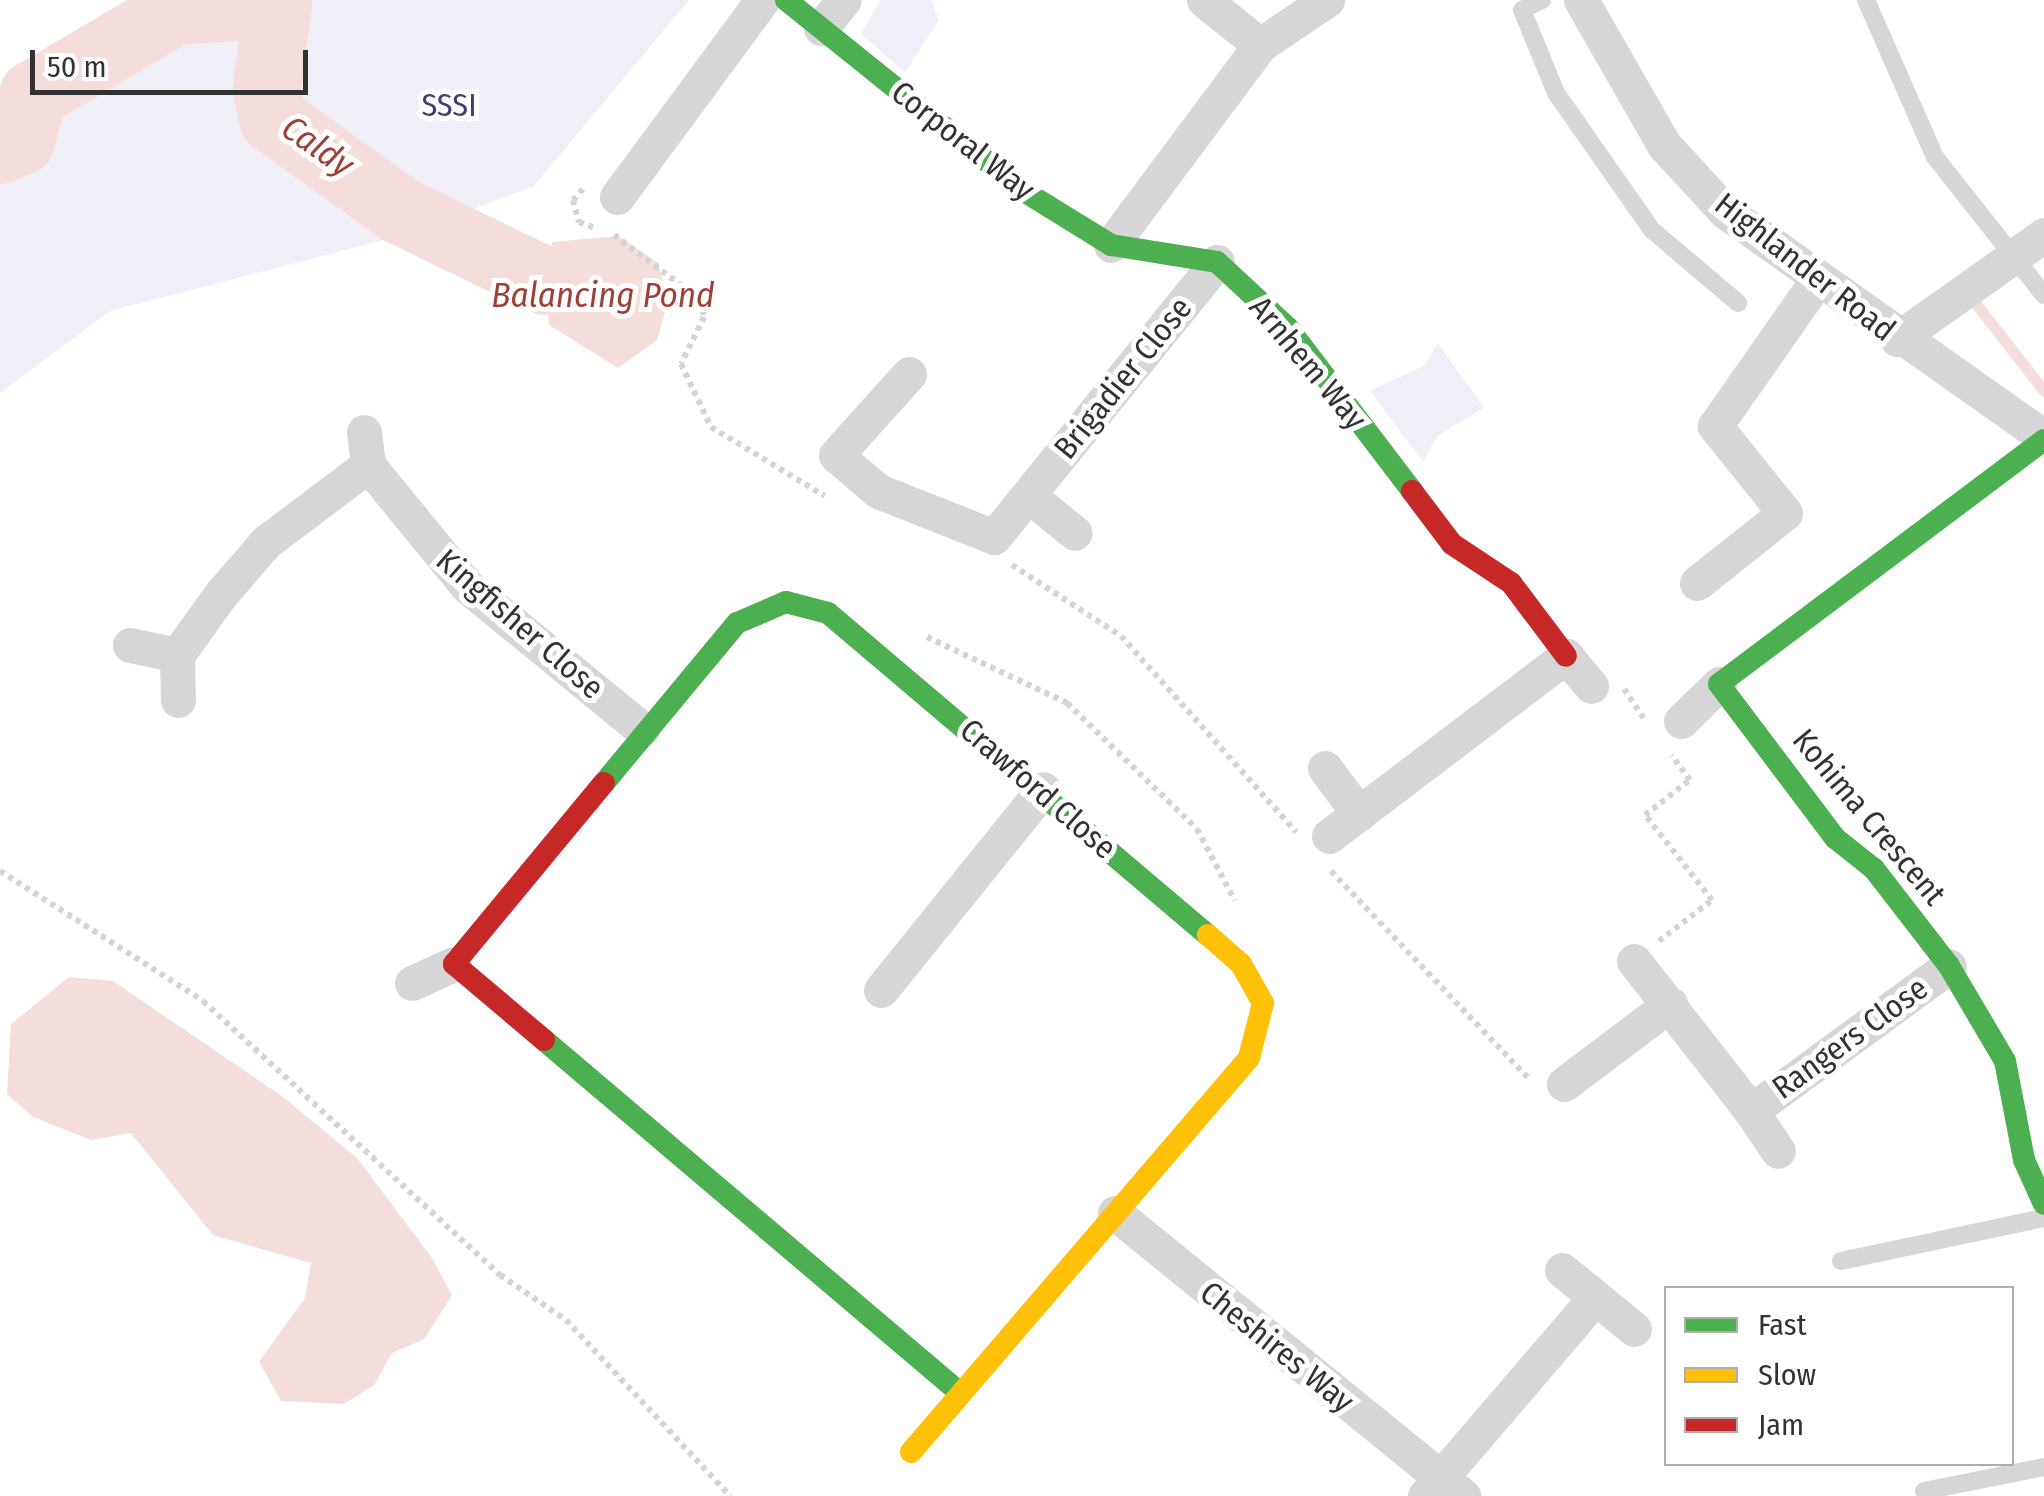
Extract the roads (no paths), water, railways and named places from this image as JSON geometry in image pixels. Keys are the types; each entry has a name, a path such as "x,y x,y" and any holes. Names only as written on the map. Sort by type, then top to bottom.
{"street":[{"path":"617,197 762,0"},
{"name":"Corporal Way","path":"786,0 1022,190 1111,245"},
{"path":"821,28 844,0"},
{"path":"1204,0 1260,45"},
{"path":"1217,262 1111,245 1260,45 1326,0"},
{"name":"Highlander Road","path":"1581,0 1664,145 1726,212 1816,282 2042,437"},
{"path":"1897,339 2031,245"},
{"name":"Brigadier Close","path":"908,374 836,455 878,492 994,537 1217,262"},
{"name":"Arnhem Way","path":"1217,262 1288,328 1452,544 1511,583 1591,686"},
{"path":"1697,583 1785,513 1715,426 1816,282"},
{"path":"1681,721 1719,684 2042,437"},
{"name":"Kingfisher Close","path":"177,654 266,542 366,448 468,586 642,729"},
{"path":"1028,495 1075,533"},
{"name":"Crawford Close","path":"412,983 454,964 642,729 737,623 786,602 828,613 1043,790 1241,964 1263,1004 1249,1058 959,1392 912,1452"},
{"path":"130,645 177,654 178,700"},
{"path":"1329,836 1566,656"},
{"name":"Kohima Crescent","path":"1719,684 1834,838 1874,869 1950,966 2004,1061 2044,1204"},
{"path":"1325,768 1358,814"},
{"path":"882,990 1043,790"},
{"name":"Rangers Close","path":"1634,961 1778,1151"},
{"path":"454,964 959,1392"},
{"name":"Rangers Close","path":"1751,1111 1950,966"},
{"path":"1564,1084 1670,1004"},
{"name":"Cheshires Way","path":"1115,1213 1443,1490 1595,1298"},
{"path":"1562,1270 1634,1330"}],"lane":[{"path":"1542,0 1522,10 1556,93 1598,159 1652,230 1738,303"},
{"path":"1866,0 1935,158 2031,245 2044,295"},
{"path":"1841,1261 2044,1218"},
{"path":"1924,1491 2044,1467"}],"water":[{"name":"Balancing Pond","path":"618,236 658,263 668,301 657,340 618,368 549,325 545,281 552,242"},
{"path":"69,977 113,981 283,1097 357,1158 432,1258 452,1295 424,1339 392,1353 374,1385 344,1404 281,1401 259,1362 305,1298 311,1263 213,1235 131,1133 91,1140 33,1117 7,1094 11,1024"}],"waterway":[{"name":"Caldy","path":"0,150 21,141 33,95 175,11 278,4 267,89 273,119 401,211 545,281"},
{"path":"1969,295 2044,391"}],"park label":[{"name":"SSSI","path":"449,105"}]}
